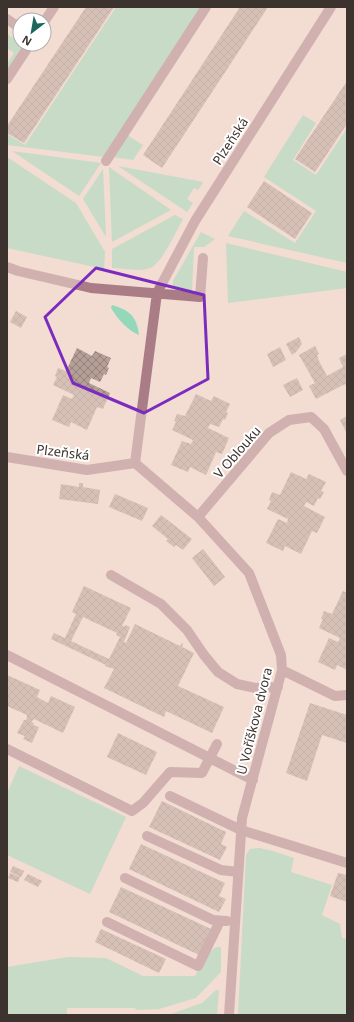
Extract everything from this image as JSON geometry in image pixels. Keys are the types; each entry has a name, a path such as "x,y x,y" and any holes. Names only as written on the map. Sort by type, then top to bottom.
{"street":[{"path":"106,161 206,7"},
{"name":"Plzeňská","path":"7,457 87,470 135,463 157,293 195,221 331,7"},
{"path":"7,79 25,52"},
{"path":"7,267 18,271 91,288 200,297 203,258"},
{"name":"V Oblouku","path":"198,517 269,433 289,420 310,417 324,429 347,471"},
{"name":"U Voříškova dvora","path":"135,463 198,517 249,573 281,655 282,670 278,687 242,818 229,1015"},
{"path":"111,575 161,604 187,630 218,672 237,684 256,688 278,687"},
{"path":"7,655 253,780"},
{"path":"282,670 336,696 347,695"},
{"path":"7,750 132,811 143,803 170,772 202,773 217,744"},
{"path":"170,796 241,830 347,863"},
{"path":"147,836 221,870 238,872"},
{"path":"124,878 213,920 235,922"},
{"path":"107,922 198,966 220,921"}],"highlighted area":[{"path":"96,268 204,295 208,379 144,413 73,383 45,317"}],"green space":[{"path":"116,7 201,7 104,157 7,145 7,134 25,145"},
{"path":"7,34 12,37 12,52 7,48"},
{"path":"13,52 20,52 7,72 7,64 14,53"},
{"path":"303,115 316,123 293,160 316,175 347,128 347,263 228,236 244,211 295,243 316,211 264,177"},
{"path":"127,135 143,145 133,160 113,157"},
{"path":"12,151 101,163 79,196"},
{"path":"7,157 76,203 105,252 104,269 7,248"},
{"path":"118,166 203,183 198,190 194,188 187,199 193,203 187,212"},
{"path":"109,167 171,210 112,242"},
{"path":"103,169 106,237 83,199"},
{"path":"175,215 183,219 164,254 155,265 142,270 112,268 112,249"},
{"path":"201,232 215,239 204,247 194,247 192,291 176,290 173,286 173,281"},
{"path":"226,243 347,272 347,288 228,303"},
{"path":"112,305 123,309 134,318 139,335 120,320 111,308"},
{"path":"19,766 126,817 90,894 7,855 7,793"},
{"path":"259,848 294,858 291,872 332,885 322,915 340,924 342,938 347,939 347,1015 238,1015 246,855 250,849"},
{"path":"216,947 221,947 221,972 196,998 159,1009 136,1010 135,1008 67,1008 67,1015 7,1015 7,967 68,957 106,958 143,976 195,976 206,955"},
{"path":"216,990 219,990 217,1015 168,1015 202,1003"}],"building":[{"path":"86,7 114,7 24,143 7,133 7,126"},
{"path":"240,7 268,7 162,168 143,155"},
{"path":"347,81 347,124 315,172 295,159"},
{"path":"264,181 312,213 295,239 247,207"},
{"path":"16,311 27,317 21,328 10,322"},
{"path":"299,337 302,344 292,355 286,344"},
{"path":"315,346 319,354 317,355 319,361 327,376 343,367 339,358 347,354 347,389 345,384 316,399 309,386 315,383 299,355"},
{"path":"280,347 286,360 273,367 267,354"},
{"path":"77,348 92,356 95,351 111,358 107,367 109,368 106,375 104,374 100,382 91,378 89,383 110,393 103,409 97,407 87,430 71,422 69,427 52,420 63,395 72,399 74,395 53,385 57,377 55,376 58,368 66,371"},
{"path":"297,378 303,390 290,397 283,385"},
{"path":"196,394 211,401 214,396 230,404 226,412 228,413 225,420 223,419 219,427 210,424 208,428 229,438 222,454 216,452 206,475 190,467 188,472 171,465 182,441 191,444 193,440 172,430 176,422 174,421 177,414 185,416"},
{"path":"347,416 347,434 340,420"},
{"path":"291,472 306,479 309,474 326,482 321,491 324,492 320,499 318,498 314,506 306,502 304,506 325,517 317,533 312,531 301,554 285,546 283,551 266,543 278,519 287,523 288,519 267,509 271,501 269,500 272,492 280,495"},
{"path":"79,483 83,483 83,487 100,490 98,504 59,499 61,484 79,487"},
{"path":"115,494 148,508 142,521 109,507"},
{"path":"161,515 192,539 183,550 176,545 174,547 166,541 168,539 152,526"},
{"path":"203,549 225,577 214,586 192,558"},
{"path":"84,586 131,608 122,626 124,627 125,625 130,627 124,642 126,643 135,624 180,646 182,643 182,647 194,653 178,686 224,707 212,733 166,711 164,717 104,688 114,669 51,639 54,633 65,638 76,614 72,612","holes":["83,617 117,633 116,635 120,637 109,659 71,641"]},
{"path":"343,591 347,593 347,670 337,665 335,670 318,662 329,638 338,642 340,638 319,628 323,619 321,619 324,611 332,614"},
{"path":"7,675 40,690 37,697 48,703 51,696 75,707 63,733 34,719 31,722 34,723 33,725 39,727 32,743 23,739 25,736 17,733 24,720 26,720 27,715 7,706"},
{"path":"310,703 347,715 347,743 322,735 307,781 286,773"},
{"path":"118,733 157,752 146,775 107,757"},
{"path":"162,801 226,832 221,844 227,847 220,860 149,827"},
{"path":"141,844 225,883 219,896 226,899 219,912 129,869"},
{"path":"13,866 24,871 21,877 10,872"},
{"path":"10,873 20,877 18,882 8,878"},
{"path":"338,873 347,875 347,902 330,896"},
{"path":"28,874 42,881 38,887 24,880"},
{"path":"121,887 211,929 199,955 109,912"},
{"path":"101,929 166,959 159,973 95,942"}]}
